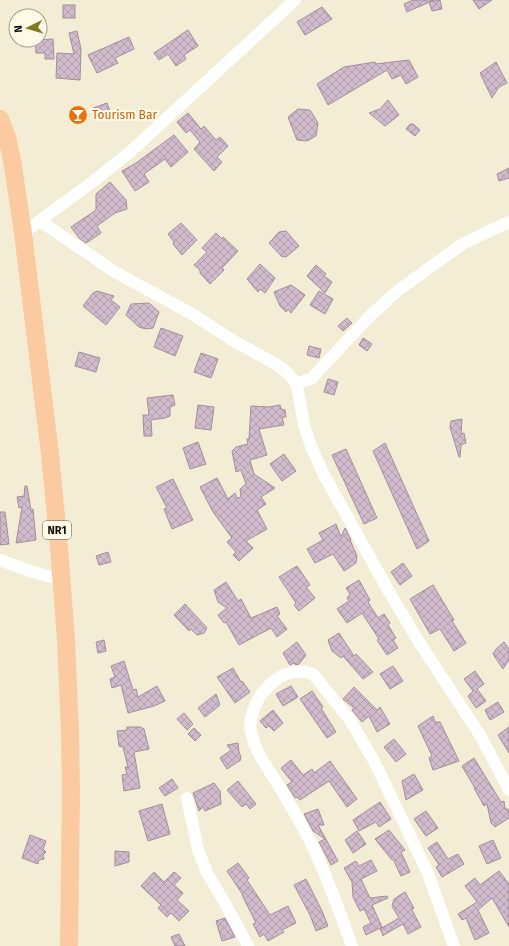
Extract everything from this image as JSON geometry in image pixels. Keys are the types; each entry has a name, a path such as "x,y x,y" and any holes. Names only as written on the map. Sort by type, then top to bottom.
{"highway":[{"name":"NR1","path":"0,119 7,137 12,160 23,233 50,454 62,580 70,733 71,790 69,946"}],"street":[{"path":"23,233 130,152 295,0"},
{"path":"40,221 115,272 194,315 232,340 274,363 287,372 295,382 304,425 311,446 324,475 388,590 419,642 480,735 509,790"},
{"path":"295,382 311,379 368,317 396,292 464,243 509,222"},
{"path":"0,560 33,572 62,580"},
{"path":"352,946 328,880 309,839 258,752 250,730 250,720 258,697 273,681 288,673 296,671 313,674 350,720 361,737 397,807 427,871 454,946"},
{"path":"187,798 198,850 207,873 248,946"}],"building":[{"path":"413,0 434,0 407,12 404,4"},
{"path":"440,0 442,9 432,11 429,2"},
{"path":"473,0 492,0 479,9"},
{"path":"63,5 75,5 75,18 63,18"},
{"path":"322,7 332,19 305,35 297,22"},
{"path":"188,30 198,46 184,55 186,59 176,66 168,54 159,60 154,53"},
{"path":"77,31 81,49 80,80 56,78 57,53 74,54 69,33"},
{"path":"129,37 134,49 115,58 118,63 97,73 88,55"},
{"path":"48,39 53,39 54,59 45,59 45,53 36,53 36,48 48,48"},
{"path":"409,60 418,77 406,84 401,75 392,79 387,70 328,105 317,84 344,67 375,62 376,64"},
{"path":"496,62 507,83 499,87 492,98 480,73"},
{"path":"388,100 399,115 385,126 369,113 380,109"},
{"path":"107,103 110,111 96,116 93,108"},
{"path":"298,109 310,110 318,123 316,136 307,141 297,140 288,117"},
{"path":"188,113 201,129 204,126 216,140 220,137 228,146 217,157 222,162 214,171 194,149 200,142 190,130 186,133 177,122"},
{"path":"410,124 413,124 420,130 415,136 406,129"},
{"path":"174,135 188,152 171,167 165,159 144,174 149,182 135,191 122,171 136,163"},
{"path":"509,168 509,178 499,181 497,174"},
{"path":"110,182 126,200 127,209 115,213 97,226 101,233 86,243 79,238 71,227 96,210 96,194"},
{"path":"181,223 197,240 182,255 173,244 174,242 168,234"},
{"path":"286,231 299,246 286,257 281,256 269,243 279,232"},
{"path":"216,233 222,239 223,237 238,251 222,268 224,270 210,284 200,273 200,270 194,265 207,252 202,248"},
{"path":"260,264 275,278 265,293 260,289 258,292 247,279"},
{"path":"316,265 326,274 324,276 332,282 325,293 307,276"},
{"path":"291,285 305,295 291,313 288,309 286,312 280,306 274,292"},
{"path":"97,291 114,296 111,300 120,307 106,325 83,306 93,293"},
{"path":"319,291 333,299 325,314 310,305"},
{"path":"149,303 159,312 153,328 146,329 139,327 126,315 131,304"},
{"path":"347,318 352,323 343,331 338,326"},
{"path":"161,328 183,336 175,356 154,347"},
{"path":"363,338 372,344 367,351 359,345"},
{"path":"309,346 321,349 319,358 307,355"},
{"path":"79,352 100,358 96,372 75,366"},
{"path":"201,353 218,359 211,378 194,372"},
{"path":"328,379 338,382 334,395 324,392"},
{"path":"173,395 175,405 170,407 170,416 151,420 152,436 144,436 143,415 149,415 147,398"},
{"path":"198,405 214,407 211,430 195,428"},
{"path":"280,405 281,409 285,410 286,417 282,417 284,425 259,429 267,455 250,460 254,474 275,488 261,497 266,504 257,510 267,529 246,541 253,548 239,561 233,555 236,552 227,542 232,538 213,512 200,487 217,478 228,499 235,493 237,498 241,497 240,489 246,484 241,470 236,472 232,451 236,447 248,444 247,439 249,439 251,406 268,407"},
{"path":"462,419 461,434 464,433 466,443 461,445 459,457 450,427 451,421"},
{"path":"198,442 206,464 190,469 183,448"},
{"path":"385,443 429,541 417,549 373,451"},
{"path":"346,449 377,518 364,524 332,455"},
{"path":"284,454 296,471 282,481 270,464"},
{"path":"173,479 193,520 172,529 164,509 167,508 156,487"},
{"path":"25,486 27,486 31,510 33,509 36,540 16,543 22,507 19,508 17,497 24,496"},
{"path":"0,512 5,512 9,544 0,545"},
{"path":"336,524 341,537 345,528 357,556 356,563 344,571 333,554 315,563 307,549 323,540 319,533"},
{"path":"108,552 111,562 99,565 96,556"},
{"path":"403,563 412,576 400,585 391,572"},
{"path":"297,566 310,585 306,587 315,598 299,611 294,605 296,603 279,577"},
{"path":"359,580 370,600 368,602 378,618 384,614 390,623 388,625 396,638 393,640 398,648 387,655 377,640 379,639 362,613 347,623 337,609 349,601 347,598 350,594 346,588"},
{"path":"226,582 238,601 241,599 251,618 277,607 280,614 277,616 287,629 277,637 271,628 239,645 226,622 224,623 218,615 227,608 218,602 214,590"},
{"path":"433,585 454,620 452,621 466,643 454,651 440,629 430,634 410,599"},
{"path":"185,604 207,628 204,633 197,635 191,629 189,631 174,615"},
{"path":"339,633 354,656 356,654 373,672 363,679 343,656 341,658 332,651 328,640"},
{"path":"104,640 106,651 98,653 96,642"},
{"path":"297,642 306,655 299,664 296,665 294,663 290,665 283,653"},
{"path":"504,642 509,649 509,660 503,669 493,654"},
{"path":"124,661 133,690 136,689 138,697 157,686 165,701 154,706 128,713 121,685 112,688 110,679 115,677 111,666"},
{"path":"393,666 403,681 390,689 380,674"},
{"path":"233,668 241,682 242,681 250,692 235,703 217,677"},
{"path":"475,671 484,684 477,689 486,701 476,708 468,696 473,691 464,679"},
{"path":"291,686 298,697 283,706 276,694"},
{"path":"354,687 377,710 380,707 390,724 377,732 369,716 362,722 352,710 354,708 343,699"},
{"path":"312,691 323,707 321,708 336,732 327,738 300,699"},
{"path":"216,694 220,705 205,717 198,708"},
{"path":"498,702 504,712 490,720 485,710"},
{"path":"273,710 283,723 274,731 269,726 266,728 260,721"},
{"path":"184,713 193,724 187,730 177,719"},
{"path":"433,716 435,722 440,722 459,761 433,770 429,758 432,756 418,726"},
{"path":"127,727 140,727 144,729 149,749 134,752 140,788 124,791 122,775 127,774 125,767 128,767 123,747 119,746 117,731 127,730"},
{"path":"509,727 509,753 498,735"},
{"path":"194,728 201,735 195,741 188,734"},
{"path":"394,739 406,754 396,762 384,747"},
{"path":"238,743 241,757 240,761 227,769 220,758 231,750 227,745"},
{"path":"474,758 501,802 504,801 505,809 508,809 509,812 509,818 495,827 491,823 487,804 484,806 462,766"},
{"path":"291,760 303,775 312,769 314,773 330,761 357,799 347,807 329,781 300,800 297,797 295,798 287,785 292,782 281,768"},
{"path":"414,774 423,790 406,800 402,781"},
{"path":"172,779 178,788 165,796 159,788"},
{"path":"238,781 256,804 250,809 246,804 242,807 227,790"},
{"path":"214,783 220,791 221,804 205,811 203,807 199,811 193,793"},
{"path":"380,802 391,819 379,827 376,822 359,831 353,820"},
{"path":"162,804 170,834 148,841 139,811"},
{"path":"318,809 324,825 318,825 338,861 331,865 319,842 325,839 313,831 304,814"},
{"path":"426,811 438,828 426,836 414,819"},
{"path":"389,830 405,850 401,852 410,872 401,876 393,859 392,860 375,839"},
{"path":"357,831 366,844 353,853 345,840"},
{"path":"30,835 46,841 43,849 46,852 43,855 44,859 39,860 38,864 22,858"},
{"path":"493,840 501,858 487,864 479,846"},
{"path":"437,842 448,859 458,854 464,864 442,877 436,867 439,865 428,848"},
{"path":"115,851 129,852 129,862 115,866"},
{"path":"371,860 377,871 361,879 370,898 387,896 388,898 372,905 382,927 366,935 363,927 371,923 364,909 360,911 353,897 352,882 344,868 356,861 359,866"},
{"path":"238,863 249,878 247,880 270,915 288,906 296,923 282,930 284,932 268,941 264,934 260,937 253,924 256,923 243,895 227,871"},
{"path":"499,871 509,884 509,927 492,898 478,910 489,933 475,940 466,918 462,920 458,914 477,902 465,886 475,878 480,885"},
{"path":"154,872 164,882 174,872 181,878 174,885 183,893 177,900 189,911 179,921 171,913 167,917 158,908 161,905 141,886"},
{"path":"306,879 328,926 316,931 310,915 294,885"},
{"path":"405,892 414,908 412,910 421,927 408,934 403,924 382,936 383,935 380,929 399,918 392,906 394,899"},
{"path":"225,918 235,937 222,941 216,921"},
{"path":"179,934 185,946 175,946 171,937"}],"place":[{"name":"Tourism Bar","path":"78,115"}]}
